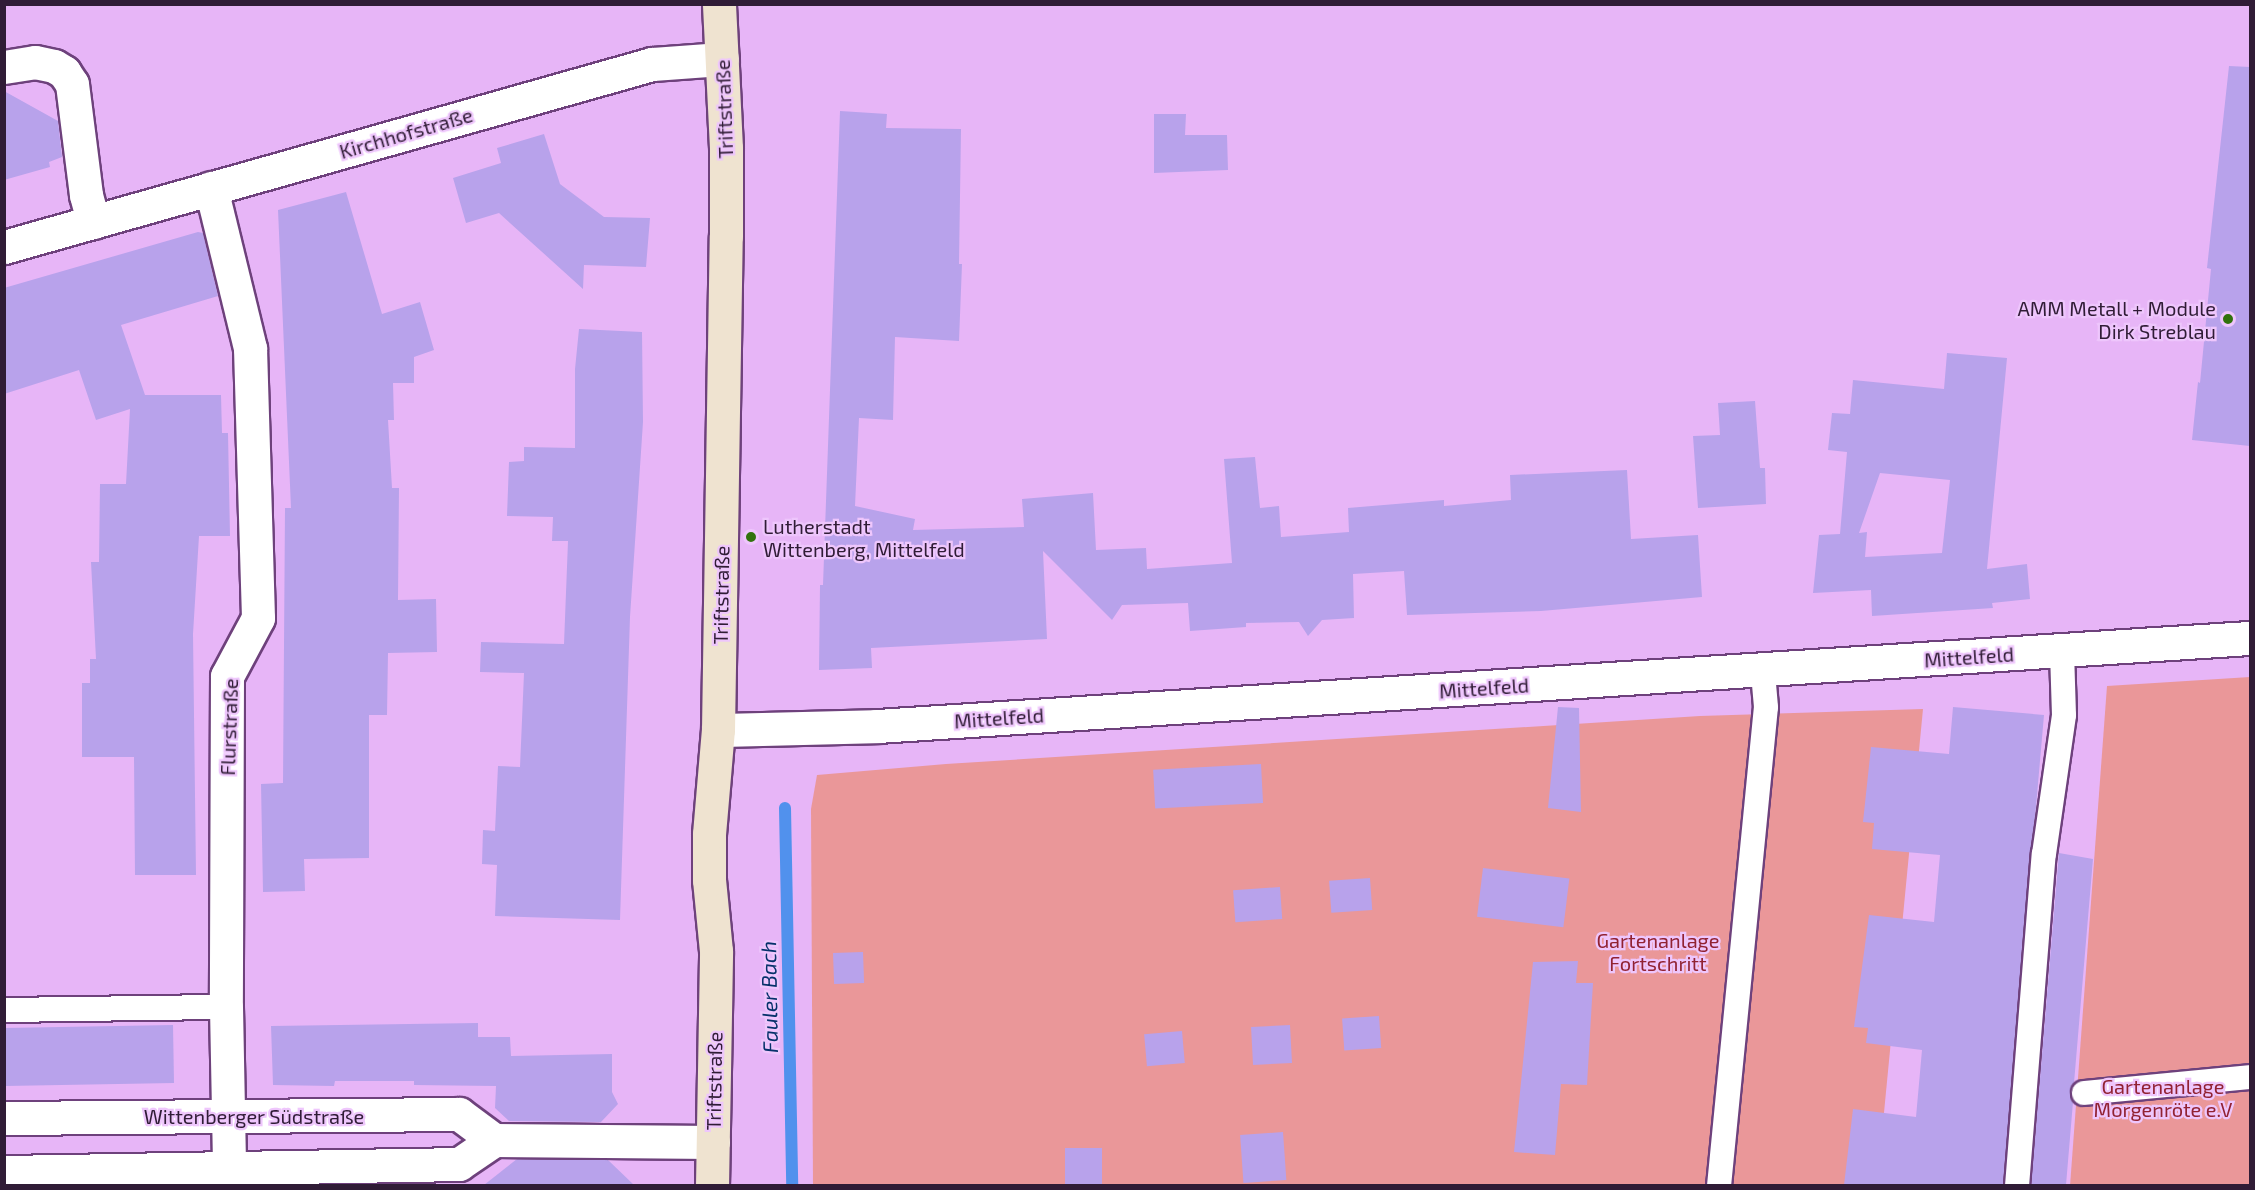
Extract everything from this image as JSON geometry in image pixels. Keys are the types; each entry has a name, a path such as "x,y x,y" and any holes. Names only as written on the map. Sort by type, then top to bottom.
{"main road":[{"name":"Triftstraße","path":"712,1185 716,951 709,880 709,843 718,730 726,236 719,4"}],"street":[{"name":"Kirchhofstraße","path":"4,248 652,64 722,59"},
{"path":"4,67 35,63 54,66 64,72 72,84 86,195 93,222"},
{"name":"Flurstraße","path":"211,188 250,348 258,606 258,618 227,676 226,1007 230,1169"},
{"name":"Mittelfeld","path":"718,730 878,726 2062,652 2250,638"},
{"name":"Wittenberger Südstraße","path":"4,1118 459,1114 494,1140"},
{"path":"4,1172 459,1164 494,1140 713,1142"}],"lane":[{"path":"2017,1185 2044,854 2064,716 2062,652"},
{"path":"1719,1185 1766,707 1763,670"},
{"path":"4,1010 226,1007"},
{"path":"2084,1093 2250,1077"}],"green space":[{"name":"Gartenanlage Morgenröte e.V","path":"2250,677 2250,1185 2070,1186 2107,686"},
{"name":"Gartenanlage Fortschritt","path":"1923,709 1877,1185 813,1186 811,809 817,775 946,764 1700,716"}],"building":[{"path":"2229,66 2250,67 2250,446 2192,440 2198,382 2200,383 2211,269 2207,268"},
{"path":"4,91 58,121 62,157 49,162 50,167 4,180"},
{"path":"840,111 887,114 886,128 961,129 959,264 962,264 959,341 895,337 893,420 859,418 855,506 915,519 913,530 1024,527 1022,499 1093,493 1096,550 1146,548 1147,569 1232,563 1224,459 1255,457 1260,508 1279,506 1281,537 1349,532 1348,508 1444,500 1444,506 1511,500 1510,475 1627,470 1631,539 1698,535 1702,597 1541,611 1407,615 1404,571 1353,574 1354,618 1322,620 1308,636 1299,622 1246,623 1246,627 1190,631 1188,603 1122,605 1112,620 1043,551 1047,639 871,648 872,668 819,670 820,585 823,585"},
{"path":"1154,114 1186,114 1185,135 1227,135 1228,170 1154,173"},
{"path":"544,134 560,184 604,217 650,218 646,267 584,265 583,289 499,213 466,223 453,178 501,163 497,148"},
{"path":"346,192 382,314 420,302 434,350 414,357 414,383 393,383 394,420 388,420 392,488 399,488 398,600 436,599 437,652 388,653 387,715 369,715 369,858 304,859 305,891 263,892 261,784 283,783 285,508 291,508 278,210"},
{"path":"198,232 203,233 218,296 121,325 145,395 221,395 222,433 228,433 230,536 199,536 193,634 196,875 135,875 134,757 82,757 82,683 90,683 90,659 96,659 91,562 99,562 100,484 126,484 130,409 96,420 79,370 4,394 4,288"},
{"path":"579,329 642,332 643,422 630,617 620,920 495,916 497,865 482,864 483,830 495,831 498,766 520,767 524,673 480,672 481,642 564,644 568,541 552,541 553,517 507,516 509,462 524,461 524,447 575,448 575,369"},
{"path":"1947,353 2007,358 1987,569 2027,564 2030,599 1992,603 1993,608 1872,616 1871,590 1813,593 1819,535 1840,534 1847,452 1828,450 1832,413 1850,414 1853,380 1944,389","holes":["1880,473 1950,480 1942,553 1865,557 1867,532 1859,533"]},
{"path":"1755,401 1760,468 1765,468 1766,504 1698,508 1693,436 1720,435 1718,403"},
{"path":"1558,707 1579,708 1581,812 1548,808"},
{"path":"1953,707 2044,715 2003,1185 1844,1185 1853,1109 1916,1117 1922,1050 1866,1043 1868,1028 1854,1027 1869,915 1934,922 1940,855 1872,849 1874,823 1863,822 1871,747 1949,754"},
{"path":"1261,764 1263,803 1155,809 1153,770"},
{"path":"2059,853 2093,859 2074,1083 2070,1094 2073,1102 2066,1185 2031,1185"},
{"path":"1483,868 1569,879 1563,927 1477,917"},
{"path":"1370,878 1372,910 1331,913 1329,881"},
{"path":"1280,887 1282,919 1235,922 1233,890"},
{"path":"863,952 864,983 834,984 833,953"},
{"path":"1578,961 1576,983 1593,983 1587,1085 1561,1084 1555,1155 1514,1152 1533,962"},
{"path":"1379,1016 1381,1048 1344,1051 1342,1019"},
{"path":"478,1023 478,1037 510,1037 511,1056 612,1054 612,1092 618,1104 601,1122 509,1121 495,1108 496,1086 414,1085 414,1081 335,1081 334,1086 273,1085 271,1026"},
{"path":"173,1025 174,1083 5,1086 4,1028"},
{"path":"1290,1025 1292,1063 1253,1065 1251,1027"},
{"path":"1182,1031 1185,1063 1147,1066 1144,1034"},
{"path":"1283,1132 1286,1180 1243,1183 1240,1135"},
{"path":"1065,1148 1102,1148 1102,1185 1065,1185"},
{"path":"517,1159 608,1160 634,1185 484,1185"}],"waterway":[{"name":"Fauler Bach","path":"785,808 792,1186"}],"place":[{"name":"AMM Metall + Module Dirk Streblau","path":"2228,319"},
{"name":"Lutherstadt Wittenberg, Mittelfeld","path":"751,537"}]}
